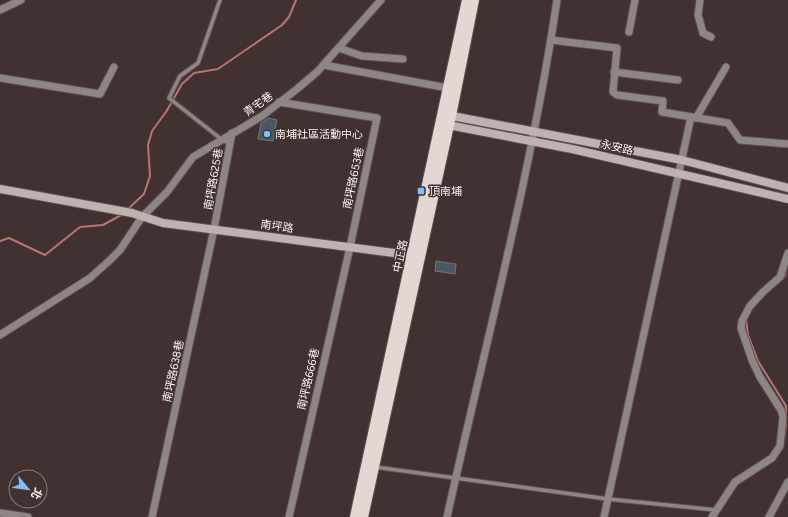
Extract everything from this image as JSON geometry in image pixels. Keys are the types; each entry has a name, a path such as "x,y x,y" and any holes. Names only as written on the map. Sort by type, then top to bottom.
{"main road":[{"name":"中正路","path":"446,119 448,88 467,0"},
{"name":"中正路","path":"355,517 370,466 446,119 474,0"},
{"name":"中正路","path":"363,517 370,466"}],"street":[{"path":"0,10 21,0"},
{"name":"青宅巷","path":"0,335 90,278 120,250 142,217 167,192 193,157 262,116 297,89 324,65 381,0"},
{"path":"447,517 506,268 534,131 557,0"},
{"path":"629,32 635,0"},
{"path":"700,0 698,15 703,33 712,37"},
{"path":"551,40 618,48 614,72 613,92 617,95 663,101 662,112 728,123 740,140 788,144"},
{"path":"339,48 362,56 404,59"},
{"path":"324,65 448,88"},
{"path":"0,78 100,94 114,66"},
{"path":"604,517 679,173 693,118 726,67"},
{"path":"614,72 678,80"},
{"name":"南坪路653巷","path":"279,102 377,118 350,247"},
{"name":"永安路","path":"446,119 534,131 682,160 788,188"},
{"name":"永安路","path":"446,119 788,199"},
{"name":"南坪路625巷","path":"214,229 232,133"},
{"name":"南坪路","path":"0,190 132,213 163,223 416,256"},
{"name":"南坪路638巷","path":"152,517 214,229"},
{"name":"南坪路666巷","path":"289,517 350,247"},
{"path":"712,517 735,482 772,458 780,446 783,417 782,410 760,377 752,360 741,328 742,320 750,306 780,277 788,252"},
{"path":"769,517 788,482"},
{"path":"0,513 28,517"}],"lane":[{"path":"220,0 198,63 180,76 170,98 221,139 230,144"},
{"path":"370,466 608,499 717,510"}],"building":[{"name":"南埔社區活動中心","path":"268,118 277,120 273,141 258,139 261,123"},
{"path":"436,261 456,264 455,274 435,271"}],"waterway":[{"path":"128,209 144,194 150,176 148,145 152,131 166,112 182,84 194,73 218,69 282,25 289,17 296,0"},
{"path":"0,241 9,238 45,255 80,227 103,225 123,214"},
{"path":"779,282 785,276 786,270"},
{"path":"746,319 748,335 758,361 786,406 786,426 783,444"}],"place":[{"name":"南埔社區活動中心","path":"267,134"},
{"name":"頂南埔","path":"421,191"}]}
